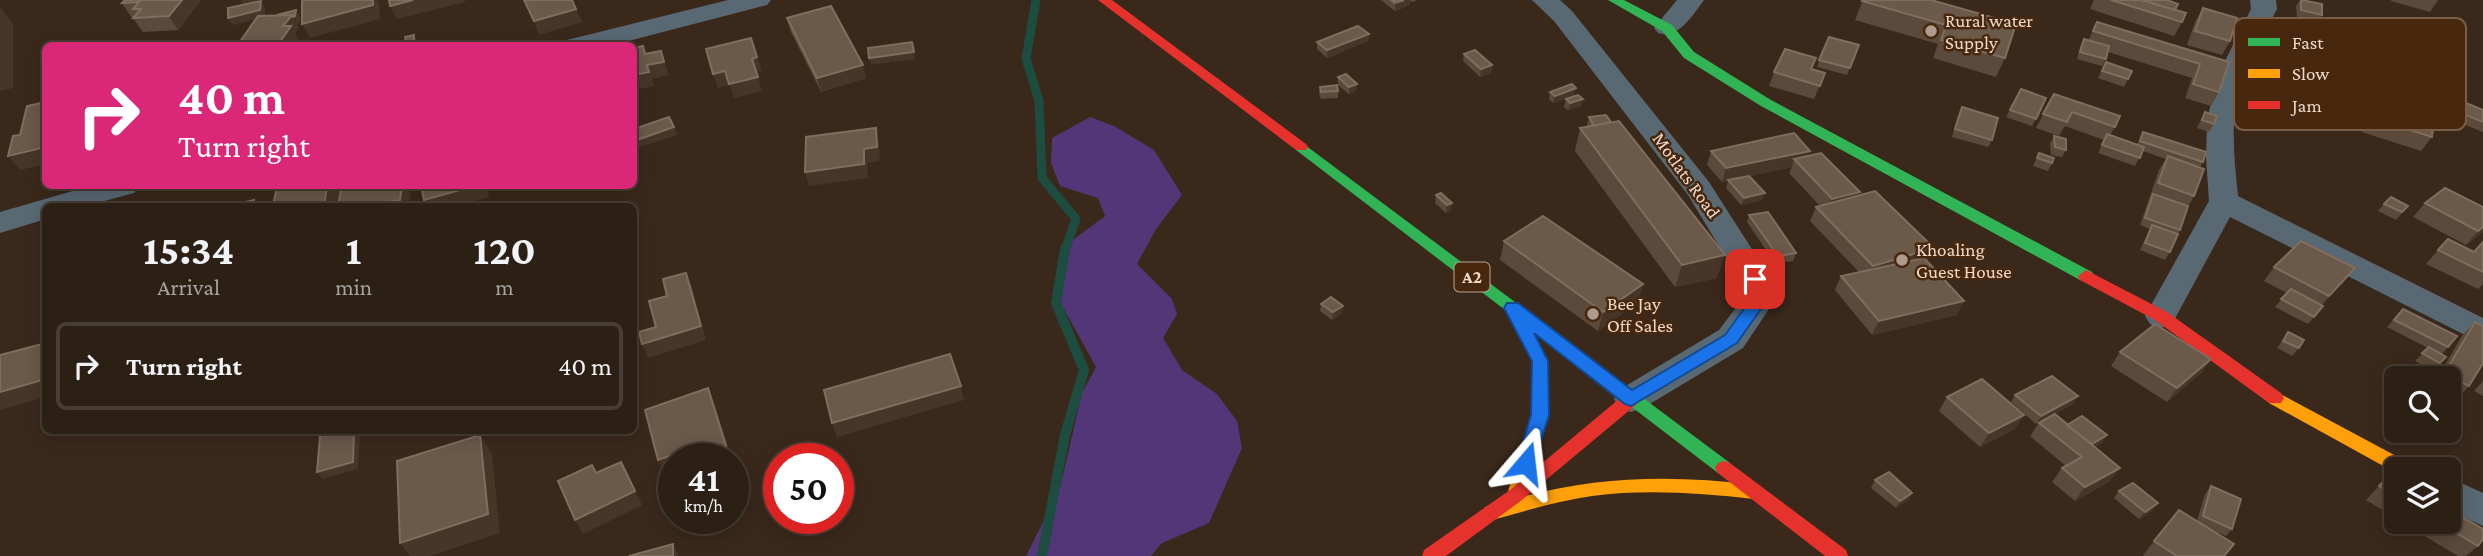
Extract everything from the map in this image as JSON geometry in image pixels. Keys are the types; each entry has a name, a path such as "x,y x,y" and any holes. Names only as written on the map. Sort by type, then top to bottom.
{"main road":[{"name":"A2","path":"1104,0 1839,556"},
{"path":"1614,0 1667,28 1689,55 1766,103 2161,316 2283,403 2384,458"},
{"path":"1513,308 1540,361 1540,415 1516,495"},
{"path":"1431,556 1516,495 1631,399"},
{"path":"1492,512 1591,489 1636,484 1698,484 1754,492"}],"street":[{"path":"592,42 758,0"},
{"name":"Motlats Road","path":"1545,0 1563,16 1699,189 1755,279 1757,303 1731,339 1631,399"},
{"path":"1667,28 1691,0"},
{"path":"2260,18 2264,9 2263,0"},
{"path":"2161,316 2224,201 2220,159 2221,121 2229,79 2234,69"},
{"path":"63,203 113,189"},
{"path":"2224,201 2483,332"},
{"path":"0,223 42,209"},
{"path":"2461,499 2483,511"}],"shaded area":[{"path":"1090,117 1114,126 1154,150 1182,195 1156,229 1137,264 1172,299 1177,314 1163,338 1182,370 1217,394 1237,421 1242,448 1209,523 1162,543 1151,556 1026,556 1060,488 1082,393 1096,367 1060,302 1057,282 1073,240 1105,216 1098,198 1060,186 1051,163 1052,138"}],"building":[{"path":"125,0 182,0 169,16 133,18 141,9 133,9 139,2 122,3"},
{"path":"304,0 373,0 373,5 302,24"},
{"path":"389,0 413,0 390,6"},
{"path":"524,0 572,0 576,9 534,21"},
{"path":"1863,0 1931,0 2016,24 2005,58 1941,40 1946,25"},
{"path":"2111,0 2142,0 2186,13 2182,22"},
{"path":"2142,0 2167,0 2178,4 2175,10"},
{"path":"2301,0 2322,4 2322,15 2301,10"},
{"path":"261,1 260,10 228,18 228,8"},
{"path":"831,6 863,65 817,78 787,18"},
{"path":"2203,8 2237,18 2234,18 2230,41 2195,31"},
{"path":"296,10 293,17 277,15"},
{"path":"292,15 283,26 291,26 280,42 240,42 258,16"},
{"path":"2097,22 2229,62 2219,92 2193,84 2200,64 2093,31"},
{"path":"1358,26 1369,34 1327,50 1317,42"},
{"path":"414,35 414,41 406,42 405,37"},
{"path":"1829,37 1859,45 1850,68 1819,60"},
{"path":"751,38 757,57 752,59 758,77 729,84 725,71 713,74 706,49"},
{"path":"2084,39 2109,46 2106,59 2080,52"},
{"path":"912,42 914,52 869,58 868,48"},
{"path":"643,46 645,54 661,51 664,62 647,65 649,72 637,74 637,47"},
{"path":"1785,49 1816,58 1811,69 1825,73 1820,86 1774,72"},
{"path":"1475,50 1492,65 1481,69 1464,54"},
{"path":"2106,62 2132,71 2128,79 2102,71"},
{"path":"1346,74 1357,84 1349,87 1338,77"},
{"path":"1572,84 1576,88 1555,96 1550,92"},
{"path":"1337,85 1338,91 1321,92 1320,87"},
{"path":"2021,89 2046,98 2036,119 2010,110"},
{"path":"2054,94 2120,116 2115,127 2072,112 2067,122 2043,114"},
{"path":"1578,95 1583,99 1570,103 1566,99"},
{"path":"42,103 42,148 8,156 13,136 20,135 27,106"},
{"path":"2466,103 2483,110 2483,122 2466,115"},
{"path":"1962,107 1998,118 1992,140 1955,129"},
{"path":"2205,112 2217,116 2214,124 2202,120"},
{"path":"1606,115 1611,122 1594,126 1589,117"},
{"path":"669,117 674,127 637,140 637,128"},
{"path":"1619,121 1725,255 1682,265 1580,128"},
{"path":"876,128 877,147 864,149 864,164 805,172 806,137"},
{"path":"2410,130 2433,130 2432,137"},
{"path":"2143,132 2206,152 2203,162 2140,141"},
{"path":"1794,133 1810,151 1726,168 1711,151"},
{"path":"2107,134 2144,147 2140,158 2102,145"},
{"path":"2054,136 2066,139 2066,150 2055,147"},
{"path":"1821,153 1860,192 1832,199 1794,159"},
{"path":"2039,153 2054,158 2052,163 2037,158"},
{"path":"2168,156 2204,169 2194,196 2158,183"},
{"path":"1749,176 1765,193 1744,198 1728,180"},
{"path":"2445,188 2483,207 2483,227 2478,231 2425,203"},
{"path":"276,189 327,189 324,203 274,203"},
{"path":"402,189 400,200 382,203 339,203 341,190"},
{"path":"422,189 463,189 424,200"},
{"path":"1875,191 1934,248 1873,266 1816,207"},
{"path":"1441,193 1452,203 1447,205 1436,195"},
{"path":"2153,194 2188,206 2180,230 2145,218"},
{"path":"2391,197 2408,206 2402,212 2384,204"},
{"path":"1768,212 1796,253 1778,256 1749,215"},
{"path":"1543,216 1643,284 1603,312 1504,241"},
{"path":"2152,225 2178,234 2170,252 2145,243"},
{"path":"2448,239 2474,252 2483,242 2483,272 2438,250"},
{"path":"2301,241 2355,268 2329,296 2274,267"},
{"path":"1924,258 1964,301 1879,321 1841,276"},
{"path":"686,273 701,326 642,344 639,332 656,327 649,301 667,296 663,279"},
{"path":"2291,289 2323,306 2314,317 2281,299"},
{"path":"1331,297 1343,306 1333,312 1321,304"},
{"path":"2403,309 2457,336 2448,347 2394,320"},
{"path":"2475,322 2483,326 2483,363 2469,386 2461,382 2461,366 2449,366"},
{"path":"2155,324 2211,359 2177,388 2120,352"},
{"path":"2288,332 2304,340 2299,348 2283,341"},
{"path":"42,344 42,380 0,392 0,355"},
{"path":"2429,347 2446,357 2440,363 2422,353"},
{"path":"950,354 961,386 832,423 824,390"},
{"path":"2052,376 2078,396 2041,416 2015,395"},
{"path":"1982,379 2024,415 1989,433 1947,397"},
{"path":"708,388 725,443 658,443 658,460 645,410"},
{"path":"2055,414 2120,468 2085,487 2062,468 2082,457 2039,423"},
{"path":"2082,416 2107,435 2092,444 2067,425"},
{"path":"354,434 353,462 317,472 320,436"},
{"path":"480,435 488,514 400,543 397,461"},
{"path":"621,462 635,491 575,520 558,481 592,465 596,473"},
{"path":"1889,472 1912,493 1900,501 1875,480"},
{"path":"2133,483 2158,503 2145,512 2119,491"},
{"path":"2211,486 2241,499 2232,529 2203,516"},
{"path":"2179,510 2234,544 2224,556 2177,556 2154,541"},
{"path":"2461,516 2483,529 2483,539 2478,546 2458,534 2461,534"},
{"path":"673,544 673,556 629,556"}],"waterway":[{"path":"1036,0 1026,59 1039,101 1042,178 1076,219 1065,250"},
{"path":"1042,556 1065,435 1084,370 1056,303 1065,249"}],"traffic: fast":[{"path":"1614,0 1667,28 1689,55 1766,103 2086,276"},
{"path":"1301,147 1724,468"}],"traffic: slow":[{"path":"1512,308 1540,361 1540,415 1516,495"},
{"path":"2275,398 2384,458"},
{"path":"1492,512 1592,489 1633,485 1714,487 1754,492"}],"traffic: jam":[{"path":"1104,0 1301,147"},
{"path":"2086,276 2161,316 2275,398"},
{"path":"1431,556 1516,495 1631,399"},
{"path":"1724,468 1839,556"}],"place":[{"name":"Rural water Supply","path":"1931,31"},
{"name":"Khoaling Guest House","path":"1902,260"},
{"name":"Bee Jay Off Sales","path":"1593,314"}],"route":[{"path":"1526,463 1540,415 1540,361 1513,308 1631,399 1731,339 1757,303 1755,279"}]}
